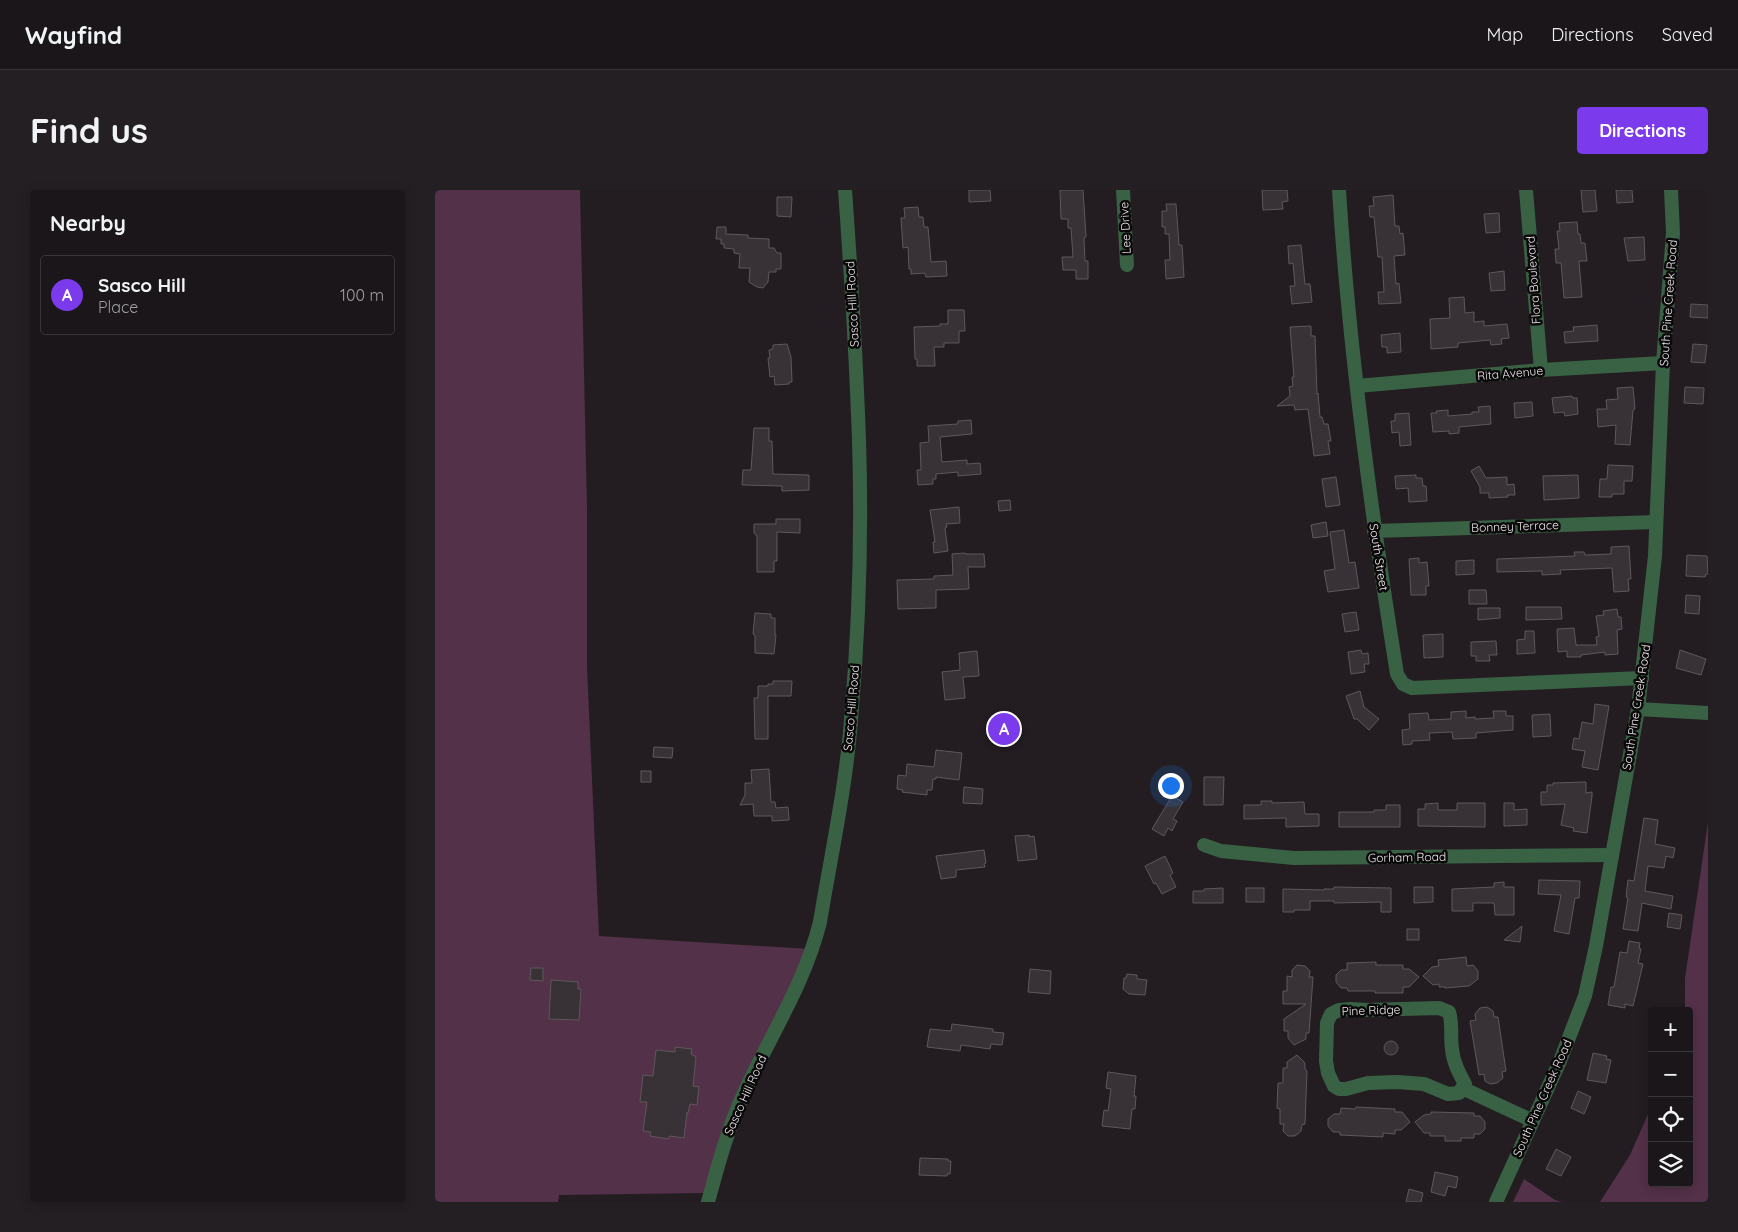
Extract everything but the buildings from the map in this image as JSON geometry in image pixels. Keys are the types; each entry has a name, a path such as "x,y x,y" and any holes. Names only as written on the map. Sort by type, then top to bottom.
{"street":[{"name":"Sasco Hill Road","path":"707,1202 727,1136 744,1094 793,996 814,945 820,922 846,760 856,653 860,531 858,414 845,190"},
{"name":"Lee Drive","path":"1123,190 1127,265"},
{"name":"South Street","path":"1339,190 1357,386 1374,531 1397,674 1403,684 1412,688 1642,678"},
{"name":"Flora Boulevard","path":"1526,190 1541,370"},
{"name":"South Pine Creek Road","path":"1496,1202 1572,1031 1585,996 1596,946 1638,709 1652,590 1663,363 1673,233 1671,190"},
{"name":"Rita Avenue","path":"1357,386 1541,370 1663,363"},
{"name":"Bonney Terrace","path":"1374,531 1656,522"},
{"path":"1638,709 1708,713"},
{"name":"Gorham Road","path":"1204,846 1221,851 1295,858 1611,855"},
{"name":"Pine Ridge","path":"1439,1008 1449,1012 1452,1021 1452,1050 1456,1068 1465,1084 1462,1088 1459,1093 1448,1094 1424,1084 1397,1082 1368,1083 1339,1089 1334,1086 1328,1073 1326,1061 1327,1023 1331,1014 1339,1010 1351,1009 1439,1008"},
{"path":"1462,1088 1533,1120"}],"shaded area":[{"path":"435,190 580,190 587,508 587,667 599,936 809,949 705,1193 559,1195 558,1202 435,1202"},
{"path":"1708,822 1708,1202 1600,1202 1630,1155 1648,1114 1648,1187 1693,1187 1693,1007 1685,1007 1685,978"},
{"path":"1524,1179 1555,1200 1562,1202 1513,1202"}],"place":[{"name":"Sasco Hill","path":"1004,729"}]}
